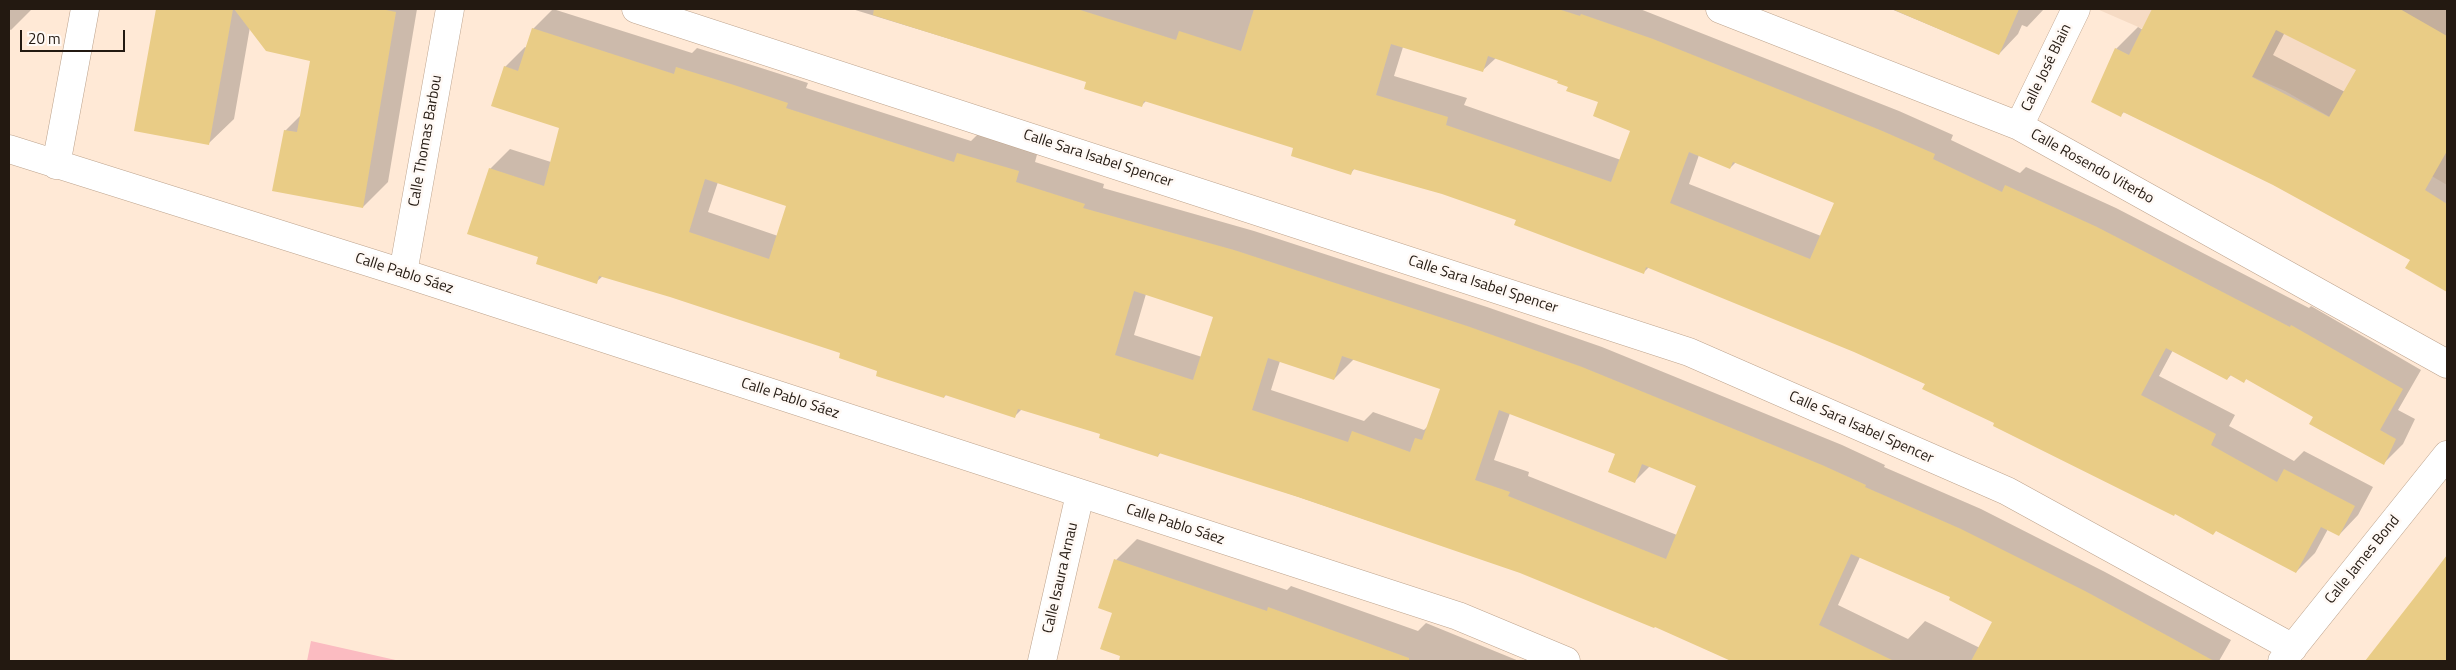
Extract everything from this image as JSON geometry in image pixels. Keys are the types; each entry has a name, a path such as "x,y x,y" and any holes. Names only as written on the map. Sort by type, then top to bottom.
{"street":[{"path":"56,165 85,9"},
{"name":"Calle Thomas Barbou","path":"403,273 450,9"},
{"name":"Calle Sara Isabel Spencer","path":"636,9 1689,352 2007,491 2288,654"},
{"name":"Calle Rosendo Viterbo","path":"1720,9 2019,126 2447,364"},
{"name":"Calle José Blain","path":"2019,126 2076,9"},
{"name":"Calle Pablo Sáez","path":"9,149 403,273 1458,616 1566,661"},
{"name":"Calle James Bond","path":"2288,654 2446,457"},
{"name":"Calle Isaura Arnau","path":"1042,661 1080,494"}],"shaded area":[{"path":"2097,9 2447,9 2447,185 2285,91"},
{"path":"311,641 400,661 307,661"}],"building":[{"path":"156,9 233,9 209,145 134,131"},
{"path":"234,9 381,9 396,12 363,208 272,191 284,130 297,132 310,61 266,51"},
{"path":"874,9 1077,9 1176,40 1179,31 1241,51 1254,9 1558,9 1580,16 1581,14 1653,39 1935,154 1933,159 2002,192 2005,185 2097,227 2290,327 2291,325 2403,389 2380,430 2396,439 2384,465 2309,424 2313,417 2246,379 2244,383 2230,375 2227,380 2166,348 2141,395 2216,434 2211,445 2277,482 2284,469 2355,506 2339,536 2321,527 2296,573 2216,531 2213,535 2175,514 2174,516 1993,426 1994,423 1922,389 1925,384 1854,352 1646,267 1644,274 1514,225 1516,220 1442,194 1353,169 1351,175 1291,156 1293,148 1144,101 1142,107 1084,89 1086,82 873,15","holes":["1391,44 1483,72 1488,56 1558,81 1557,83 1568,87 1566,91 1598,102 1593,116 1630,131 1611,182 1446,125 1448,117 1376,95","1689,152 1730,169 1733,162 1834,203 1810,259 1670,203"]},
{"path":"1892,9 2019,9 1999,55"},
{"path":"2152,9 2400,9 2447,36 2447,151 2425,190 2447,204 2447,292 2405,268 2410,260 2273,185 2123,112 2121,117 2091,102 2115,48 2129,55","holes":["2276,30 2356,70 2329,117 2252,77"]},
{"path":"532,28 674,74 676,67 734,85 788,103 786,108 954,162 957,153 1019,171 1016,182 1085,204 1083,208 1234,250 1467,326 1582,367 1822,465 1866,485 1865,487 1961,529 2085,591 2214,661 1971,661 1992,622 1949,600 1950,597 1851,554 1819,625 1894,661 1731,661 1655,627 1520,573 1298,497 1159,453 1158,457 1099,438 1100,434 1018,409 1015,418 945,395 944,398 876,376 877,371 839,358 840,353 670,297 599,276 597,284 536,264 538,257 467,234 489,168 544,186 559,128 491,106 504,66 518,71","holes":["705,179 786,206 769,259 689,232","1134,291 1213,317 1193,380 1115,355","1342,356 1440,389 1422,440 1415,438 1410,452 1352,431 1348,442 1252,410 1268,358 1334,380","1499,410 1615,454 1608,472 1635,483 1642,464 1696,486 1666,559 1508,496 1510,492 1475,480"]},
{"path":"2447,555 2447,661 2365,661 2422,588"},
{"path":"1114,559 1267,611 1268,607 1409,658 1409,661 1119,661 1120,656 1100,649 1112,613 1098,608"}]}
